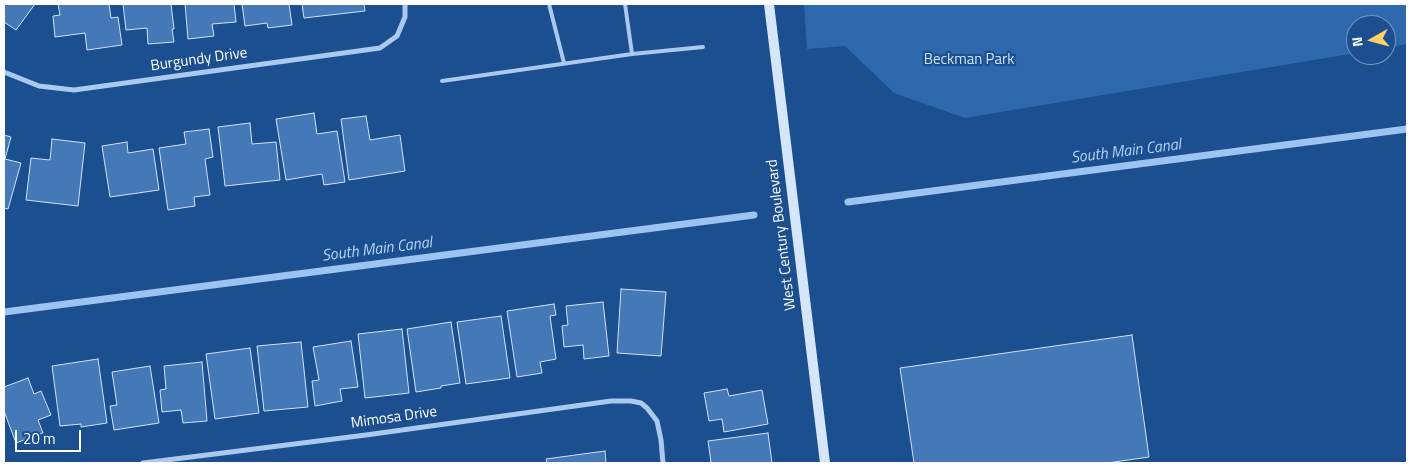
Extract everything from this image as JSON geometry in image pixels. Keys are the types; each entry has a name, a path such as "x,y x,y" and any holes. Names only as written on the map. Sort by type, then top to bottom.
{"street":[{"name":"Burgundy Drive","path":"4,72 39,86 74,90 380,48 397,36 404,17 405,4"},
{"name":"West Century Boulevard","path":"769,4 824,463"},
{"name":"Mimosa Drive","path":"143,463 366,435 611,401 631,401 641,403 647,408 657,421 663,463"}],"lane":[{"path":"549,4 564,63"},
{"path":"625,4 632,54"},
{"path":"442,81 632,54 703,47"}],"green space":[{"name":"Beckman Park","path":"804,4 1407,4 1407,44 1396,46 1396,15 1346,15 1346,55 965,118 894,93 845,46 807,49"}],"building":[{"path":"4,4 35,4 16,30 4,22"},
{"path":"58,4 109,4 111,18 118,17 122,45 87,50 85,33 55,37 53,16 60,15"},
{"path":"123,4 171,4 174,42 148,44 147,28 126,30"},
{"path":"185,4 234,4 236,22 212,24 214,36 188,39"},
{"path":"242,4 289,4 292,25 268,28 267,23 245,26"},
{"path":"302,4 364,4 365,11 304,18"},
{"path":"314,113 317,134 337,131 345,182 324,185 322,174 286,180 276,119"},
{"path":"366,116 370,140 400,135 405,171 349,180 341,119"},
{"path":"250,123 252,144 276,142 280,180 225,186 218,127"},
{"path":"209,129 213,157 205,159 210,195 194,197 195,206 168,210 159,148 186,144 184,132"},
{"path":"4,135 11,137 5,159 21,163 8,209 4,208"},
{"path":"52,139 85,143 78,206 26,200 31,158 50,160"},
{"path":"127,142 128,153 153,149 159,190 110,197 102,146"},
{"path":"621,289 666,292 661,356 617,353"},
{"path":"603,302 609,356 584,359 583,345 564,347 562,326 568,325 566,306"},
{"path":"554,304 556,315 550,316 556,359 540,362 542,373 517,377 507,311"},
{"path":"501,316 510,378 466,384 457,322"},
{"path":"451,322 460,383 416,392 407,329"},
{"path":"402,329 409,393 365,398 358,334"},
{"path":"1132,335 1149,457 1107,463 914,463 900,368"},
{"path":"351,341 358,387 340,389 342,401 315,406 312,381 319,380 313,347"},
{"path":"301,342 308,407 264,411 257,346"},
{"path":"250,348 259,413 215,419 206,354"},
{"path":"98,359 107,423 81,427 81,424 60,426 52,366"},
{"path":"202,362 207,421 183,423 181,410 162,412 160,390 166,389 164,366"},
{"path":"150,366 159,423 114,430 110,406 117,405 112,372"},
{"path":"28,378 34,394 41,391 51,415 38,420 43,433 16,443 4,411 4,387"},
{"path":"727,389 729,396 762,390 768,424 724,432 722,419 709,421 704,393"},
{"path":"768,433 772,463 708,463 711,462 708,441"},
{"path":"605,451 606,463 547,463 546,459"}],"waterway":[{"name":"South Main Canal","path":"848,202 1407,129"},
{"name":"South Main Canal","path":"4,312 754,215"}]}
